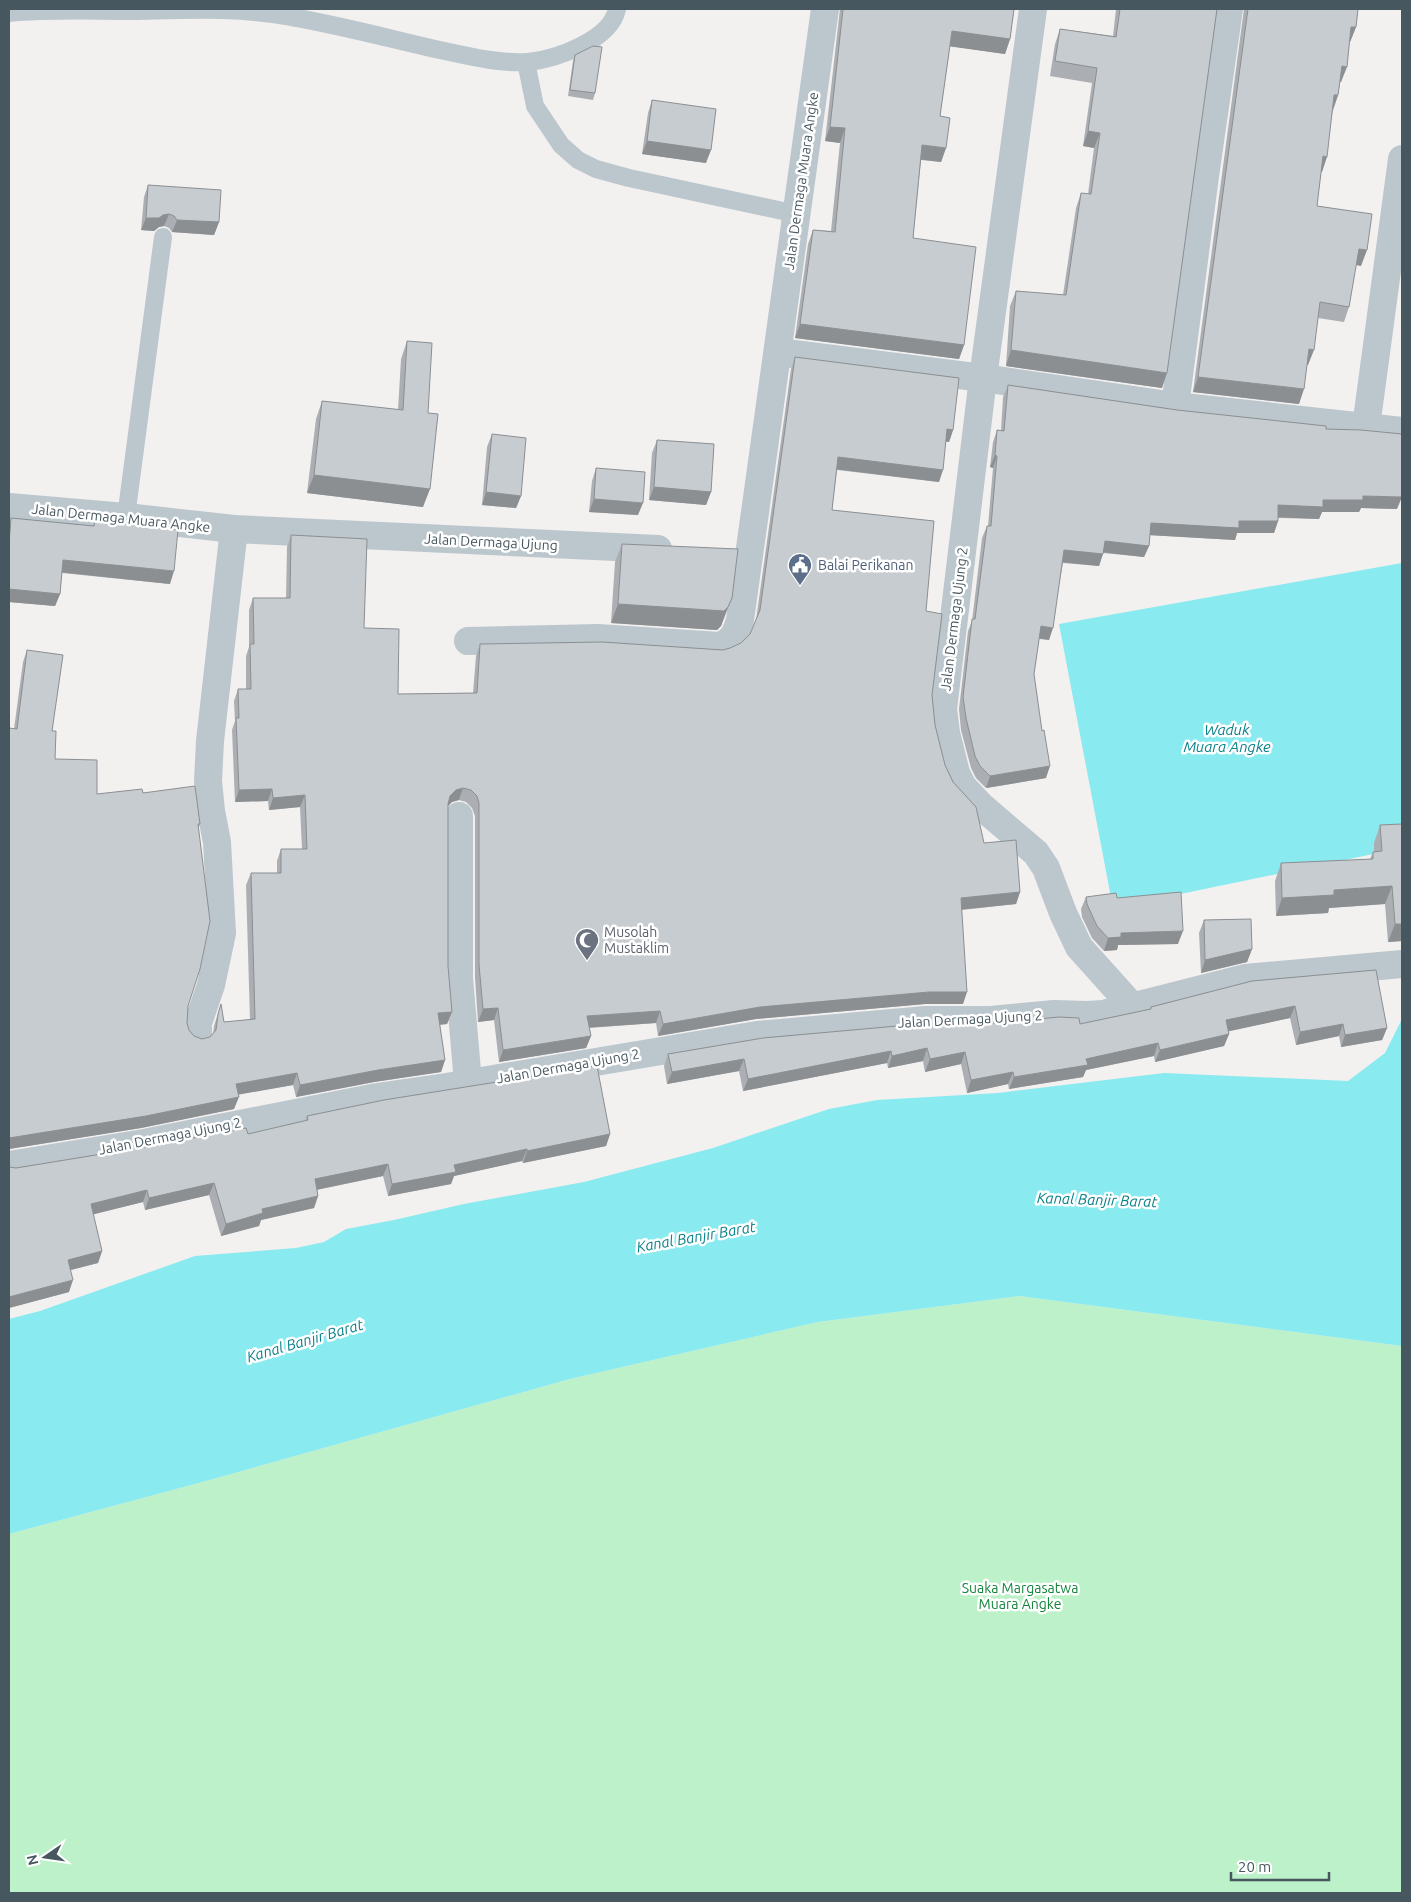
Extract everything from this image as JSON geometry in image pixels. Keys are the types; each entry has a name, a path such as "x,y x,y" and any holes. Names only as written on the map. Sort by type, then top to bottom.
{"street":[{"name":"Jalan Dermaga Muara Angke","path":"778,352 825,9"},
{"name":"Jalan Dermaga Ujung 2","path":"1033,9 983,378 943,709 946,733 956,773 964,787 981,806 1036,853 1046,868 1063,913 1079,947 1132,1006"},
{"path":"1175,406 1229,9"},
{"path":"1366,427 1402,159"},
{"path":"468,641 598,638 720,646 728,643 737,630 739,553 778,352 983,378 1175,406 1402,431"},
{"name":"Jalan Dermaga Muara Angke","path":"9,507 234,529"},
{"path":"198,1035 198,1023 211,985 222,933 218,842 211,811 208,781 211,732 234,529"},
{"name":"Jalan Dermaga Ujung","path":"234,529 680,550"},
{"path":"459,816 459,978 468,1083"},
{"name":"Jalan Dermaga Ujung 2","path":"9,1165 144,1143 377,1096 468,1083 757,1035 926,1020 990,1020 1054,1014 1087,1016 1102,1014 1245,978 1402,964"}],"lane":[{"path":"9,12 233,10 290,16 477,58 526,62 552,58 593,39 610,25 617,9"},
{"path":"526,62 535,106 561,145 578,160 596,169 630,178 797,214"},
{"path":"126,517 163,237"}],"green space":[{"name":"Suaka Margasatwa Muara Angke","path":"1019,1296 1402,1346 1402,1893 9,1893 9,1534 570,1379 818,1322"}],"water":[{"name":"Waduk Muara Angke","path":"1402,563 1402,848 1113,908 1059,624"},
{"name":"Kanal Banjir Barat","path":"1402,1019 1402,1346 1019,1296 818,1322 570,1379 9,1534 9,1319 40,1311 195,1256 296,1248 324,1242 346,1229 464,1204 584,1182 713,1148 829,1109 877,1100 998,1093 1164,1073 1348,1081 1385,1053"}],"building":[{"path":"843,9 1014,9 1010,39 952,31 940,116 950,118 946,148 922,145 913,238 976,247 964,345 800,324 813,230 835,232 845,128 830,127"},
{"path":"1120,9 1217,9 1167,373 1011,350 1016,291 1066,295 1081,193 1091,194 1100,133 1088,131 1097,68 1055,61 1060,29 1116,37"},
{"path":"1248,9 1358,9 1356,27 1351,27 1347,67 1342,66 1338,95 1334,95 1327,157 1323,156 1317,206 1372,214 1367,250 1359,249 1349,307 1320,302 1314,350 1309,349 1304,389 1198,377"},
{"path":"593,46 602,47 595,93 570,90 575,55"},
{"path":"652,100 716,109 711,150 647,141"},
{"path":"148,185 221,190 219,222 177,220 169,214 159,218 146,218"},
{"path":"407,341 432,343 428,413 438,414 430,489 314,475 322,401 403,410"},
{"path":"795,357 959,378 953,430 947,429 943,470 838,457 832,510 934,521 926,611 942,614 932,695 935,725 945,765 953,782 976,807 984,843 1016,840 1020,892 961,898 967,992 929,992 760,1007 663,1024 660,1011 587,1016 591,1036 503,1050 498,1008 483,1009 479,965 479,803 477,796 471,790 463,788 456,790 450,796 448,804 448,966 452,1012 438,1013 445,1060 378,1070 300,1085 297,1073 236,1084 239,1097 146,1116 9,1138 9,728 17,729 27,650 63,655 52,731 56,731 55,759 97,760 97,794 142,789 143,793 195,786 210,921 200,969 188,1006 187,1023 189,1030 194,1036 202,1039 210,1037 216,1030 221,1004 224,1022 255,1019 251,873 281,873 281,849 307,849 305,795 273,798 272,789 239,790 236,718 239,718 238,689 251,689 250,644 254,644 253,598 290,598 291,535 367,539 364,628 399,629 398,694 477,693 480,644 602,642 723,650 730,648 741,643 750,634 760,610"},
{"path":"1008,385 1177,410 1326,426 1326,429 1402,434 1402,497 1363,496 1363,500 1323,500 1323,507 1278,505 1278,521 1239,521 1239,528 1151,523 1149,546 1105,541 1103,554 1064,550 1053,628 1041,626 1034,674 1042,731 1044,730 1050,766 990,776 980,766 975,756 963,697 972,619 975,619 987,526 991,526 997,456 995,455 997,430 1004,431"},
{"path":"492,434 526,438 521,496 486,492"},
{"path":"657,440 714,444 711,492 654,487"},
{"path":"596,468 645,472 643,503 594,499"},
{"path":"11,518 94,526 95,521 178,530 174,571 63,560 60,594 9,589"},
{"path":"622,544 738,549 732,598 728,607 724,611 618,604"},
{"path":"1402,824 1402,924 1395,924 1392,886 1334,890 1334,895 1282,898 1281,863 1373,859 1373,852 1382,851 1380,825"},
{"path":"1181,892 1183,931 1121,933 1121,937 1108,938 1097,926 1087,904 1086,897 1116,893 1117,898"},
{"path":"1251,919 1252,949 1205,960 1204,920"},
{"path":"1376,970 1387,1028 1345,1035 1343,1024 1300,1032 1295,1006 1226,1020 1229,1034 1160,1050 1158,1043 1086,1059 1088,1065 1014,1077 1013,1072 971,1080 965,1052 930,1059 927,1048 892,1056 891,1051 748,1079 744,1059 672,1072 668,1054 763,1038 931,1023 996,1023 1059,1017 1079,1018 1080,1024 1151,1009 1151,1007 1252,981"},
{"path":"597,1066 610,1134 454,1165 456,1172 392,1184 388,1164 315,1179 318,1196 262,1209 263,1213 226,1224 214,1183 149,1198 147,1190 91,1204 102,1251 68,1260 73,1280 9,1297 9,1167 16,1168 151,1146 246,1128 248,1134 308,1120 307,1116 384,1100"}],"place":[{"name":"Balai Perikanan","path":"800,586"},
{"name":"Musolah Mustaklim","path":"587,961"}]}
